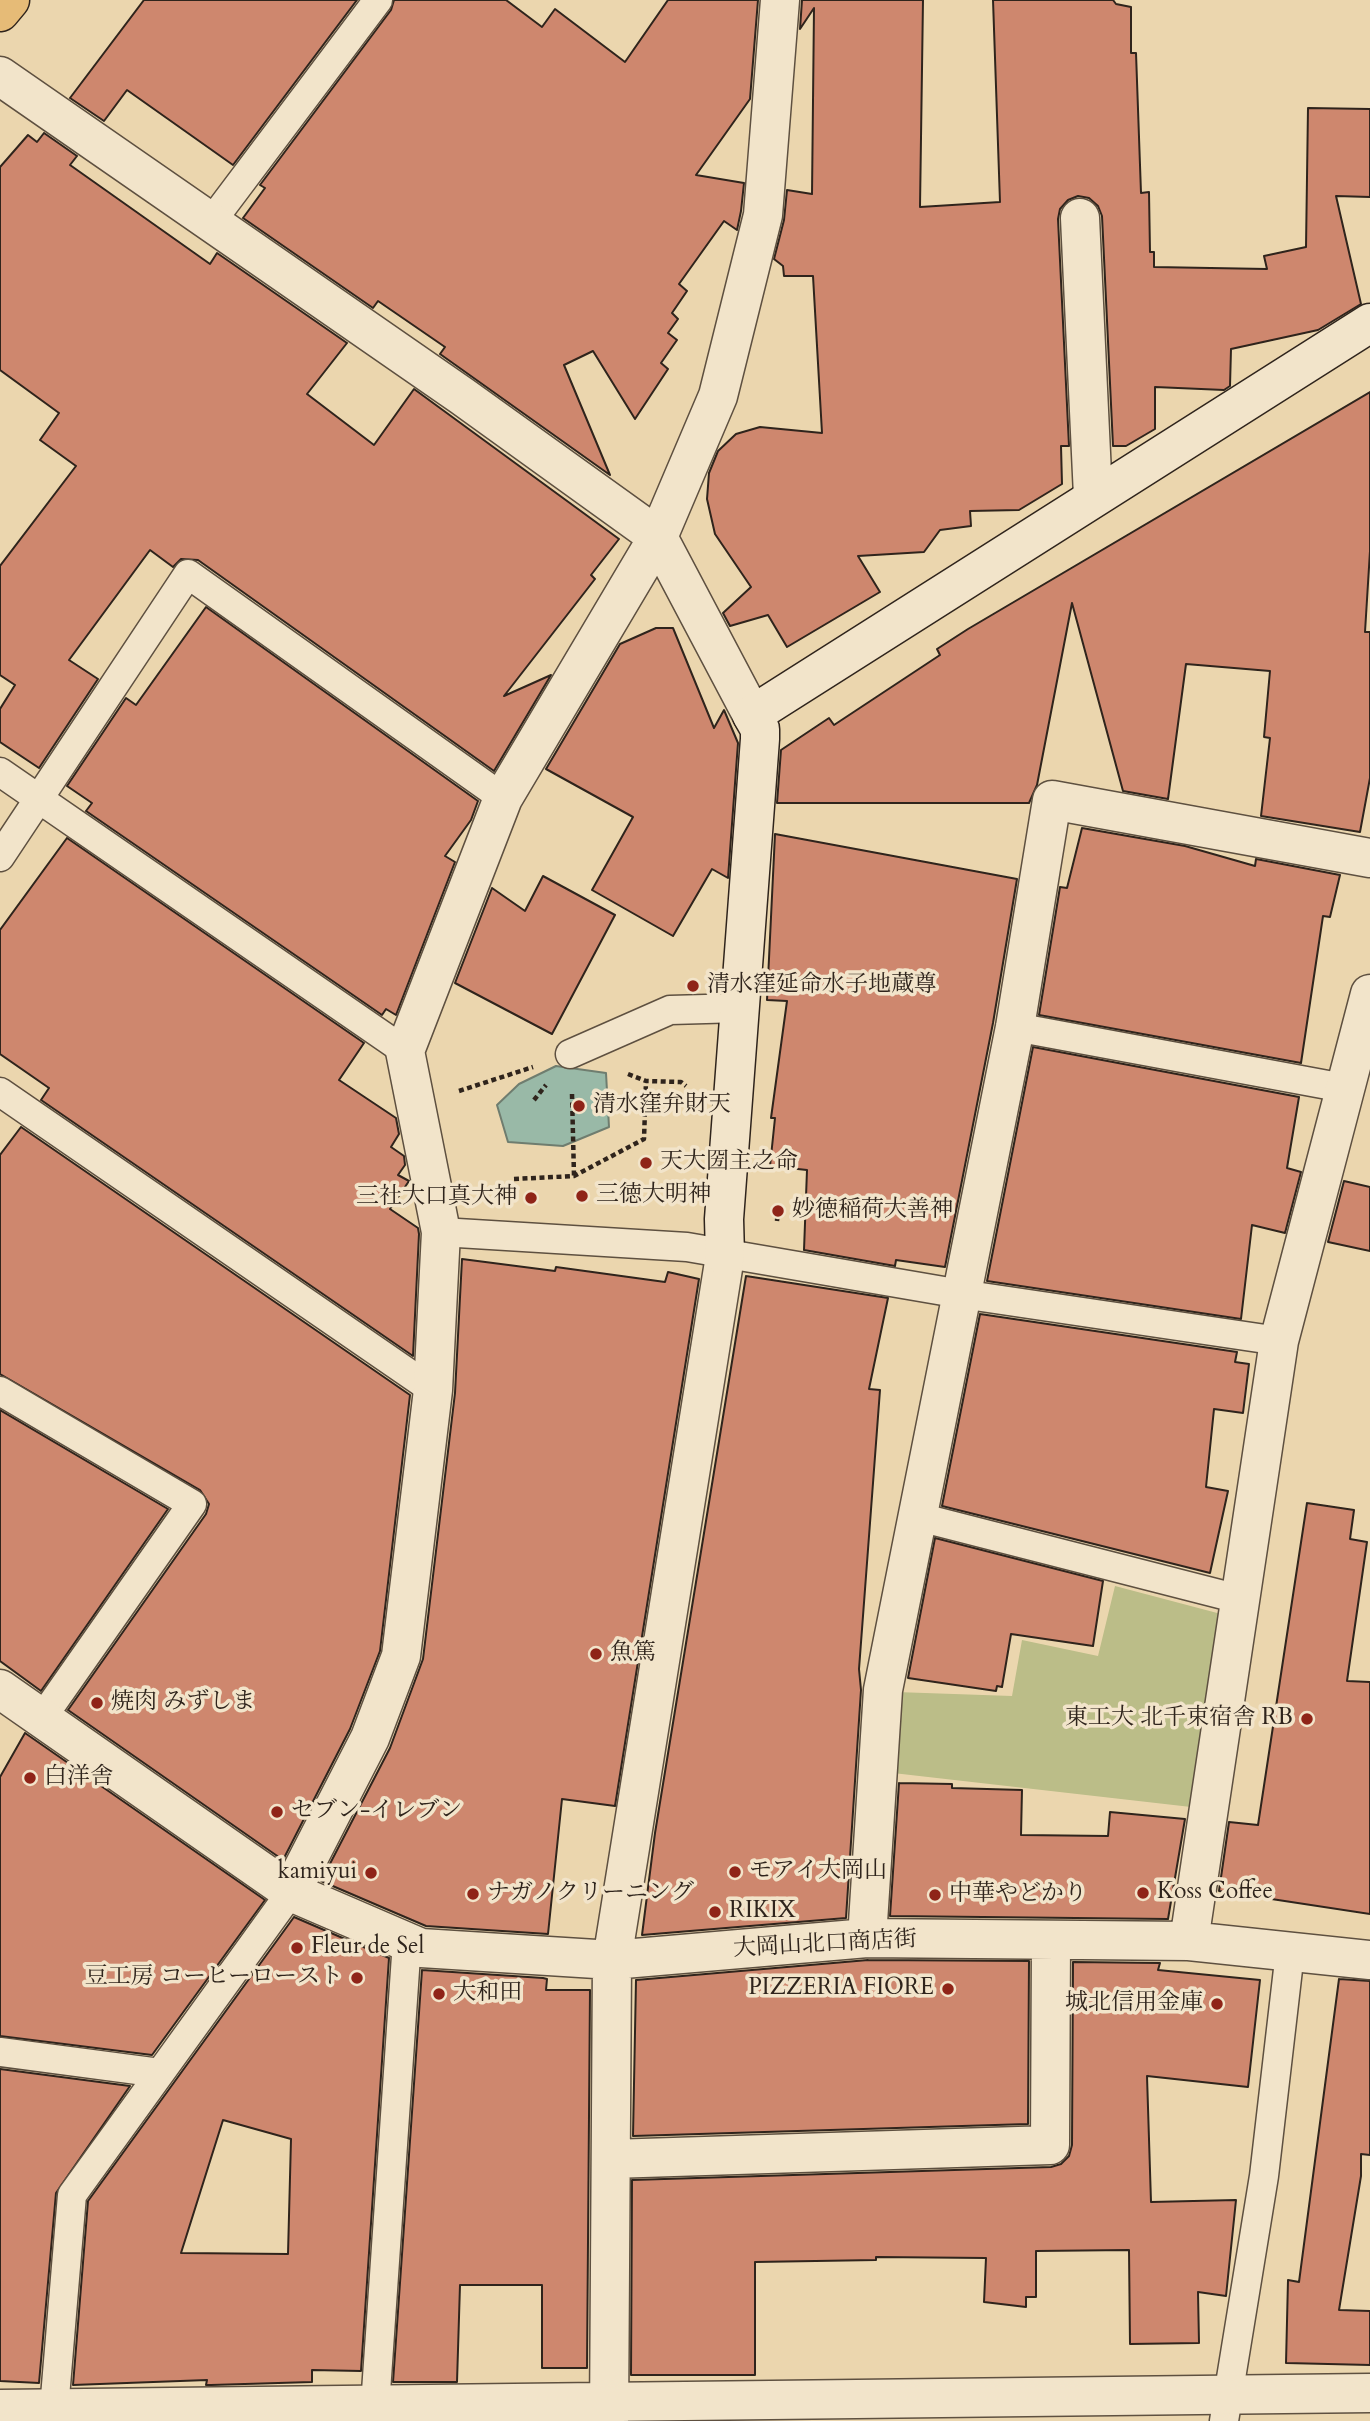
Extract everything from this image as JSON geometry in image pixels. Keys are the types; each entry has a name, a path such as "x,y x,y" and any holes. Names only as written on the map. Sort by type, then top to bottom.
{"main road":[{"path":"0,12 10,0"}],"street":[{"path":"291,1892 370,1738 401,1656 433,1390 441,1232 405,1051 503,798 658,537 718,396 763,215 780,0"},
{"path":"0,76 450,388 658,537 760,729 724,1219 725,1256 612,1960 609,2411"},
{"path":"1080,218 1093,496"},
{"path":"752,715 1093,496 1370,323"},
{"path":"867,1938 883,1690 915,1516 1015,1027 1052,800 1370,858"},
{"path":"1189,1941 1279,1342 1370,994"},
{"name":"大岡山北口商店街","path":"1,1692 291,1892 421,1948 612,1960 867,1938 1189,1941 1370,1960"},
{"path":"611,2159 1051,2145 1051,1941"},
{"path":"0,2409 374,2412 1226,2408 1370,2393"}],"lane":[{"path":"211,222 378,0"},
{"path":"0,857 188,574 503,798"},
{"path":"0,772 405,1051"},
{"path":"570,1054 670,1010 741,1007"},
{"path":"1015,1027 1344,1088"},
{"path":"0,1092 433,1390"},
{"path":"441,1232 687,1247 725,1256 961,1294 1279,1342"},
{"path":"0,1391 192,1504 41,1718"},
{"path":"915,1516 1239,1599"},
{"path":"54,2409 72,2195 291,1892"},
{"path":"374,2412 407,1941"},
{"path":"1226,2408 1264,2176 1290,1952"},
{"path":"0,2052 160,2073"}],"path":[{"path":"514,1179 574,1176 644,1139 646,1081"},
{"path":"572,1092 574,1176"}],"green space":[{"path":"1115,1586 1221,1614 1191,1807 893,1773 896,1692 1012,1696 1022,1640 1098,1656"}],"shaded area":[{"path":"556,1066 606,1073 609,1127 563,1146 508,1142 497,1105 519,1084"}],"building":[{"path":"144,0 357,0 233,165 127,90 104,121 70,98"},
{"path":"394,0 506,0 542,27 555,9 625,62 668,0 758,0 750,99 696,175 744,183 737,230 724,221 679,284 687,291 672,313 678,319 668,333 677,340 661,363 668,369 635,419 593,351 564,365 610,475 440,354 445,347 378,301 373,308 243,218 265,188 260,185 391,10"},
{"path":"802,0 923,0 920,207 1000,202 993,0 1113,0 1116,4 1131,7 1131,53 1136,53 1141,193 1149,192 1150,252 1154,252 1154,267 1267,269 1264,256 1306,247 1308,108 1370,109 1370,197 1336,196 1361,304 1318,330 1231,349 1230,386 1224,390 1155,387 1155,429 1126,446 1113,446 1102,216 1098,206 1089,198 1078,196 1068,200 1060,209 1058,219 1069,446 1061,446 1062,484 1019,510 970,511 971,526 940,530 924,552 858,556 880,592 787,647 768,615 730,626 723,613 751,587 715,534 707,499 709,473 718,451 736,434 760,427 822,433 813,276 784,276 783,266 774,259 784,220 787,190 812,194 814,8 800,29"},
{"path":"44,133 77,156 70,165 210,264 217,253 347,343 307,394 374,445 414,389 619,539 591,575 595,579 504,696 551,675 494,771 198,560 181,559 173,567 150,550 69,660 98,679 39,768 0,742 0,709 15,685 0,675 0,566 76,466 40,440 59,413 0,370 0,167 28,135 37,142"},
{"path":"1370,392 1370,551 1365,632 1370,632 1370,778 1360,832 1261,816 1270,738 1264,737 1270,671 1186,664 1168,799 1123,791 1072,603 1037,785 1029,803 777,803 781,750 829,718 834,725 940,655 937,649 968,629"},
{"path":"206,607 478,801 471,820 445,856 455,862 396,1015 386,1009 382,1015 86,811 92,803 67,786 126,698 136,705"},
{"path":"656,628 673,628 714,728 724,710 738,743 728,878 712,869 673,936 592,890 633,817 546,769 620,644"},
{"path":"1082,828 1185,846 1255,866 1256,859 1340,875 1330,917 1323,916 1301,1063 1039,1015 1060,887 1067,888"},
{"path":"775,834 1017,879 993,1023 945,1267 896,1260 895,1266 804,1250 807,1170 770,1166 775,1118 771,1118 787,1001 767,1000"},
{"path":"67,838 364,1043 339,1080 396,1118 399,1134 391,1147 404,1156 405,1165 398,1175 409,1181 390,1209 418,1228 419,1234 413,1356 41,1100 49,1088 0,1054 0,930"},
{"path":"543,876 615,915 552,1034 455,983 492,888 525,911"},
{"path":"1033,1047 1299,1097 1287,1168 1301,1172 1285,1233 1252,1225 1241,1319 987,1281"},
{"path":"21,1127 410,1395 380,1651 350,1729 283,1860 68,1710 206,1514 209,1504 200,1490 0,1374 0,1155"},
{"path":"1344,1181 1370,1187 1370,1251 1328,1242"},
{"path":"462,1259 555,1271 556,1267 665,1282 668,1272 699,1279 615,1806 562,1799 548,1934 426,1926 321,1881 390,1748 423,1659 455,1393"},
{"path":"746,1276 888,1298 869,1389 880,1390 859,1669 861,1690 846,1918 642,1935 655,1833"},
{"path":"980,1314 1237,1352 1235,1362 1249,1364 1243,1413 1214,1409 1206,1487 1228,1491 1210,1573 942,1506"},
{"path":"0,1410 168,1509 41,1691 0,1661"},
{"name":"東工大 北千束宿舎 RB","path":"1307,1503 1354,1510 1350,1539 1367,1542 1347,1681 1370,1682 1370,1914 1219,1891 1229,1822 1258,1825"},
{"path":"935,1538 1103,1581 1093,1646 1011,1634 1002,1687 997,1686 996,1691 908,1678"},
{"path":"25,1733 265,1900 152,2055 0,2036 0,1777"},
{"path":"899,1783 1022,1790 1021,1835 1108,1836 1110,1812 1185,1819 1168,1919 890,1916"},
{"path":"294,1917 389,1958 361,2371 312,2370 312,2382 206,2385 207,2380 73,2385 88,2201","holes":["223,2120 291,2139 288,2254 181,2253"]},
{"path":"868,1960 1029,1961 1028,2124 633,2136 636,1980"},
{"path":"1073,1962 1160,1963 1158,1970 1260,1980 1248,2087 1147,2076 1151,2202 1236,2200 1226,2296 1198,2292 1199,2343 1130,2344 1129,2250 1036,2251 1036,2297 1026,2297 1026,2307 984,2302 986,2258 876,2257 876,2260 755,2262 755,2375 631,2375 632,2180 1051,2167 1061,2164 1069,2156 1072,2145"},
{"path":"422,1970 543,1978 547,1979 546,1990 590,1990 587,2368 542,2368 542,2285 460,2285 457,2382 393,2382"},
{"path":"1339,1979 1370,1981 1370,2155 1361,2154 1361,2176 1339,2310 1370,2311 1370,2365 1286,2363 1288,2280 1299,2282"},
{"path":"0,2069 130,2086 56,2193 39,2383 0,2381"}],"place":[{"name":"清水窪延命水子地蔵尊","path":"693,986"},
{"name":"清水窪弁財天","path":"579,1106"},
{"name":"天大圀主之命","path":"646,1163"},
{"name":"三徳大明神","path":"582,1196"},
{"name":"三社大口真大神","path":"531,1198"},
{"name":"妙徳稲荷大善神","path":"778,1211"},
{"name":"魚篤","path":"596,1654"},
{"name":"焼肉 みずしま","path":"97,1703"},
{"name":"東工大 北千束宿舎 RB","path":"1307,1719"},
{"name":"白洋舎","path":"30,1778"},
{"name":"セブン-イレブン","path":"277,1812"},
{"name":"モアイ大岡山","path":"735,1872"},
{"name":"kamiyui","path":"371,1873"},
{"name":"Koss Coffee","path":"1143,1893"},
{"name":"ナガノクリーニング","path":"473,1894"},
{"name":"中華やどかり","path":"935,1895"},
{"name":"RIKIX","path":"715,1912"},
{"name":"Fleur de Sel","path":"297,1948"},
{"name":"豆工房 コーヒーロースト","path":"357,1978"},
{"name":"PIZZERIA FIORE","path":"948,1989"},
{"name":"大和田","path":"439,1994"},
{"name":"城北信用金庫","path":"1217,2004"}]}
